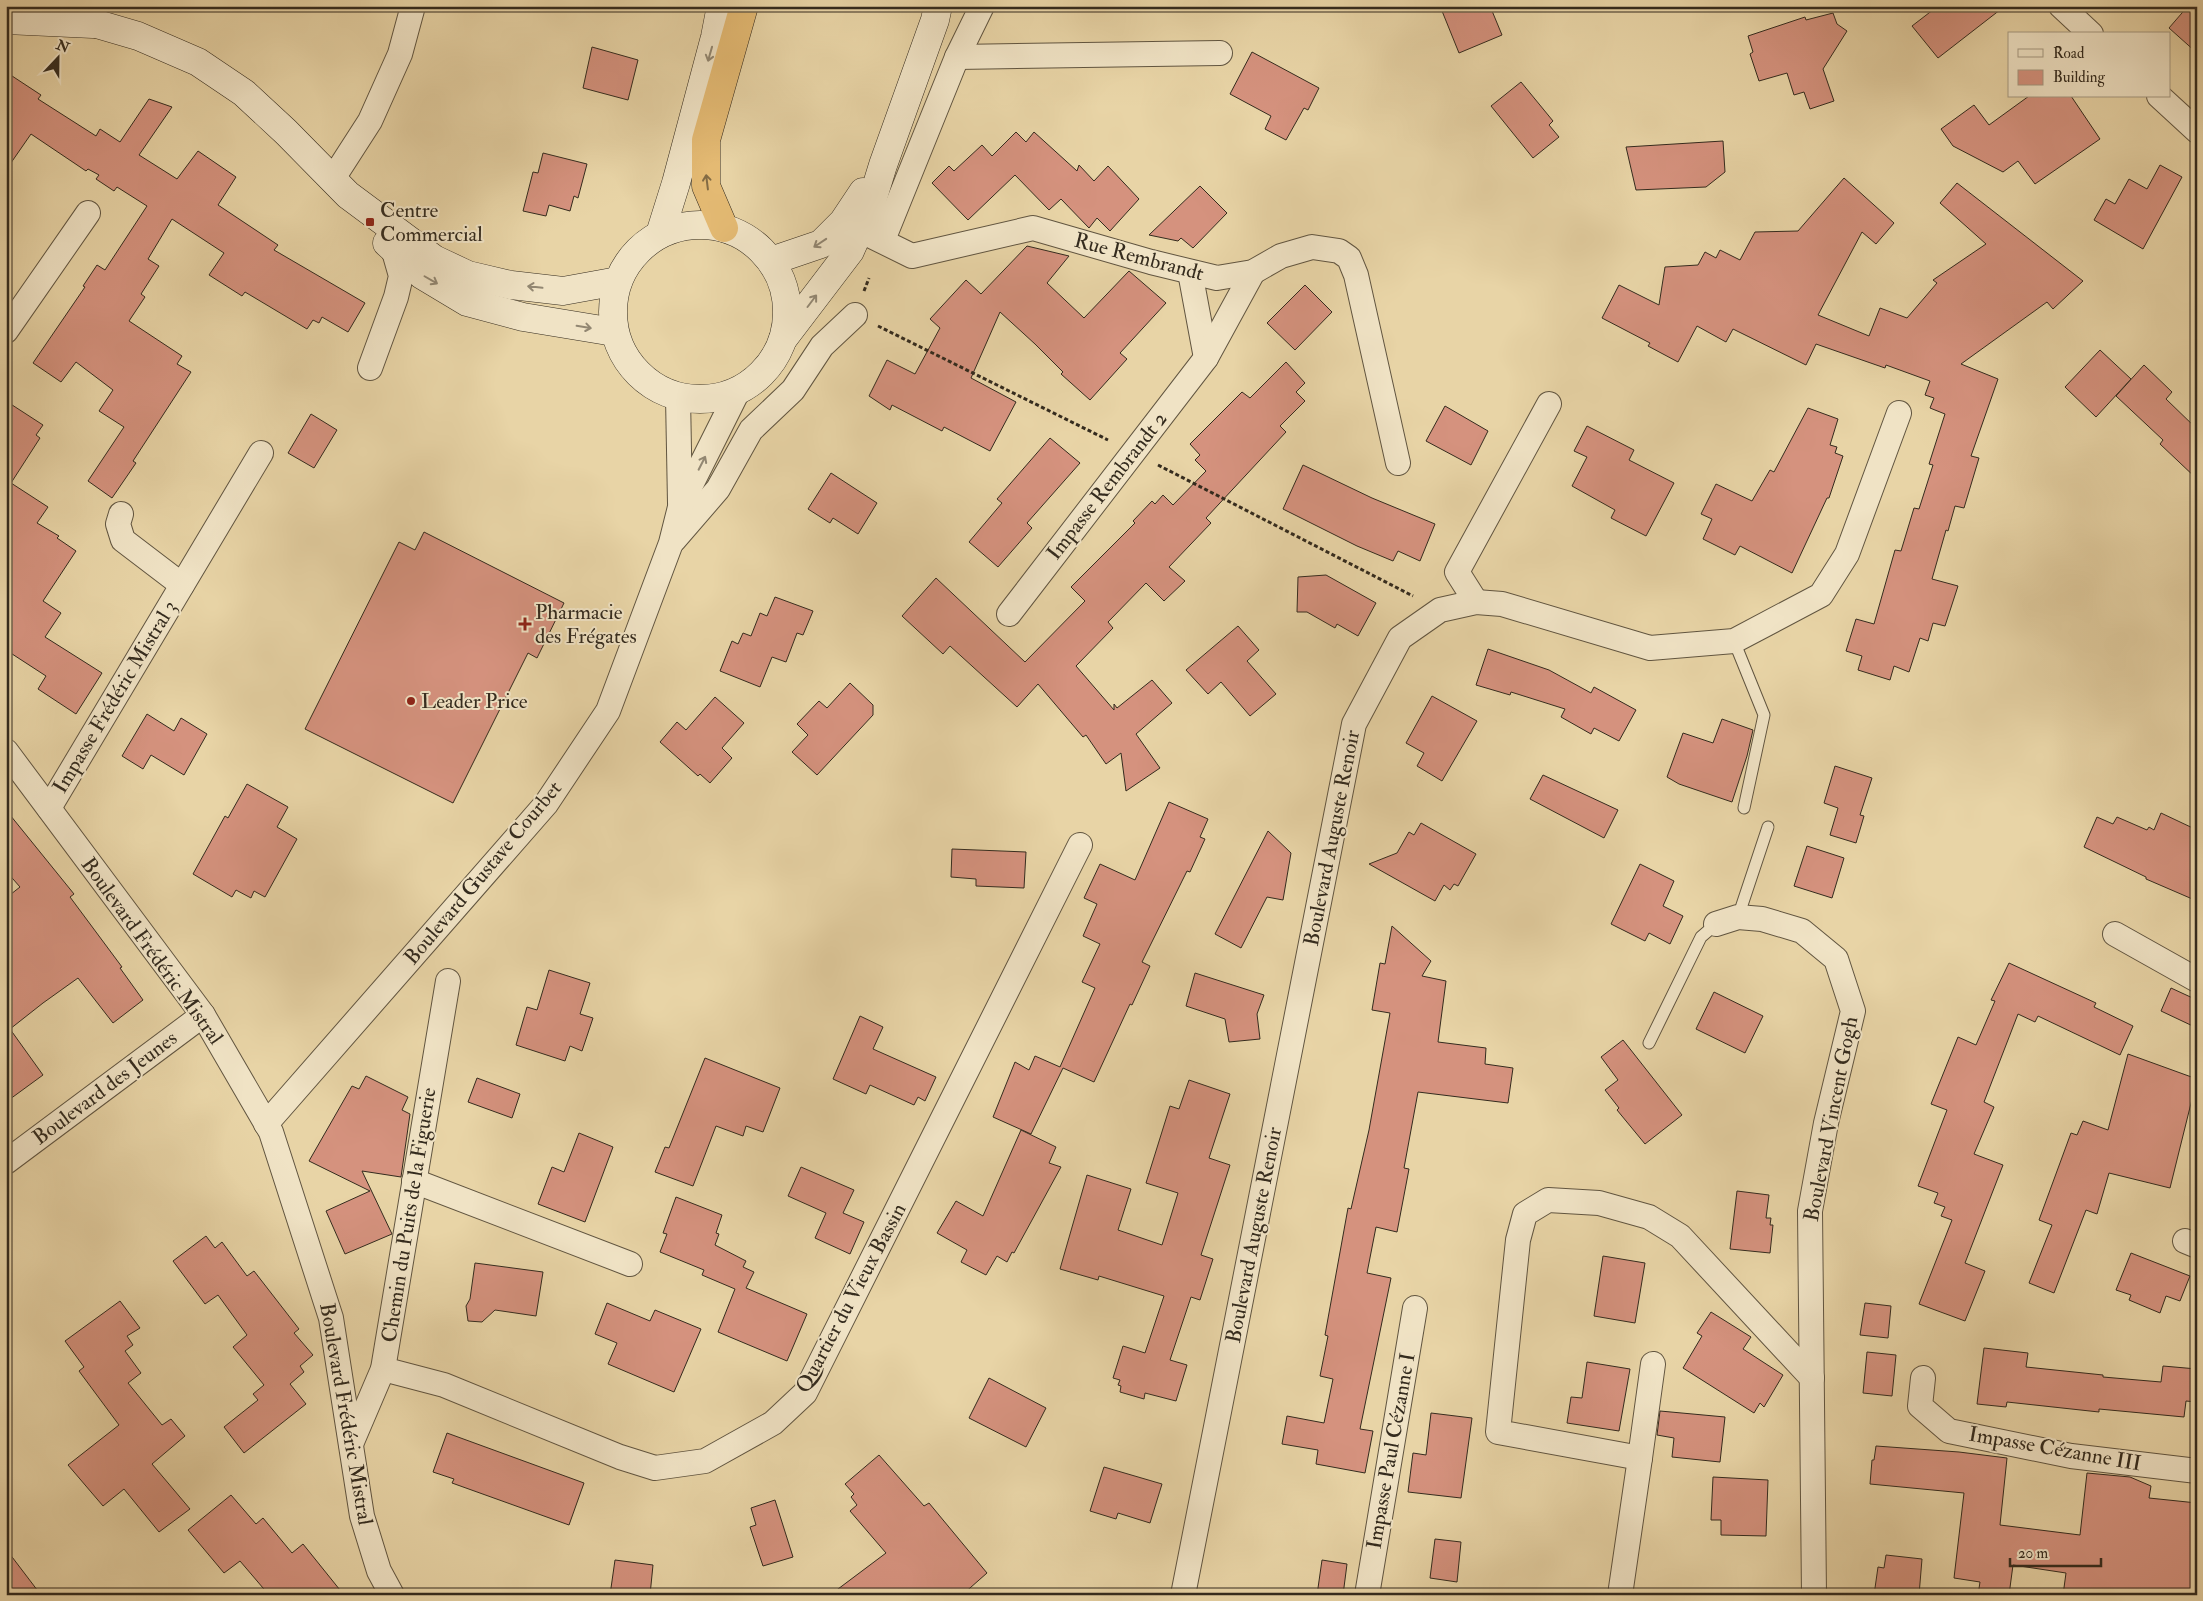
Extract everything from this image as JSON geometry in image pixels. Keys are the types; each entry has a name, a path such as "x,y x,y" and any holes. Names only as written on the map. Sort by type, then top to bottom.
{"highway":[{"path":"724,228 706,186 706,140 744,6"}],"street":[{"path":"66,6 97,24"},
{"path":"340,188 400,54 413,6"},
{"path":"660,234 676,184 715,37 721,6"},
{"path":"862,230 883,164 935,20 938,6"},
{"path":"783,340 787,312 783,285 771,261 750,241 724,228 702,225 680,227 660,234 642,246 627,262 618,281 612,306 614,332 622,353 635,372 655,387 678,397 699,400 719,398 738,391 758,378 773,361 783,340 850,251 957,57 982,6"},
{"path":"2061,6 2089,32"},
{"path":"6,20 97,24 138,36 198,62 244,93 286,132 340,188 393,248 422,275 467,302 523,317 614,332"},
{"path":"957,57 1220,53"},
{"path":"2161,98 2197,131"},
{"path":"340,188 434,259 468,274 510,285 563,291 618,281"},
{"path":"6,331 88,213"},
{"name":"Rue Rembrandt","path":"862,230 912,256 1033,228 1151,262 1217,278 1253,272 1282,256 1312,247 1339,251 1349,258 1356,275 1398,463"},
{"path":"771,261 862,230"},
{"path":"370,368 396,297 401,276 393,248"},
{"path":"1190,272 1206,358"},
{"name":"Impasse Rembrandt 2","path":"1009,614 1206,358 1253,272"},
{"path":"671,543 718,489 751,430 793,390 822,346 855,315"},
{"name":"Boulevard Gustave Courbet","path":"266,1124 546,804 608,711 671,543 680,507 738,391"},
{"name":"Boulevard Gustave Courbet","path":"678,397 680,507"},
{"path":"1476,602 1457,572 1549,404"},
{"name":"Boulevard Auguste Renoir","path":"1184,1595 1354,724 1400,638 1440,610 1476,602 1502,604 1650,648 1734,641 1821,595 1847,554 1899,413"},
{"name":"Impasse Frédéric Mistral 3","path":"49,808 261,453"},
{"name":"Impasse Frédéric Mistral 3","path":"121,514 118,524 123,540 182,585"},
{"name":"Boulevard Frédéric Mistral","path":"6,751 203,1015 271,1132 331,1318 362,1516 379,1571 392,1595"},
{"name":"Quartier du Vieux Bassin","path":"383,1370 444,1385 620,1457 655,1468 705,1461 773,1423 806,1393 1080,845"},
{"name":"Boulevard Vincent Gogh","path":"1716,924 1738,917 1762,919 1802,931 1836,959 1853,1011 1826,1124 1810,1211 1814,1595"},
{"path":"2115,934 2197,980"},
{"name":"Chemin du Puits de la Figuerie","path":"351,1444 383,1370 448,981"},
{"name":"Boulevard des Jeunes","path":"6,1162 203,1015"},
{"path":"414,1181 630,1264"},
{"path":"1640,1458 1498,1432 1518,1240 1525,1214 1548,1200 1599,1204 1649,1216 1680,1236 1812,1378"},
{"name":"Impasse Paul Cézanne I","path":"1367,1595 1416,1308"},
{"path":"1620,1595 1653,1364"},
{"name":"Impasse Cézanne III","path":"1923,1378 1920,1406 1949,1431 2071,1456 2197,1471"}],"lane":[{"path":"1734,641 1764,715 1744,808"},
{"path":"1738,917 1768,827"},
{"path":"1649,1043 1701,937 1716,924"}],"path":[{"path":"855,315 1133,453 1440,610"}],"building":[{"path":"1440,6 1490,6 1502,35 1459,53"},
{"path":"1938,6 2005,6 1938,58 1912,26"},
{"path":"2188,6 2197,6 2197,53 2169,28"},
{"path":"1833,13 1837,24 1847,31 1823,69 1834,101 1810,109 1804,92 1794,95 1787,73 1759,81 1750,54 1753,52 1748,36 1805,17 1806,20"},
{"path":"592,47 638,60 628,100 583,88"},
{"path":"1252,52 1319,88 1308,110 1304,108 1286,140 1265,129 1271,116 1230,94"},
{"path":"6,72 41,95 38,99 96,136 100,129 120,142 149,99 172,107 139,155 177,179 198,151 236,177 218,205 278,245 274,250 365,303 348,332 322,317 319,323 313,320 307,329 245,292 242,296 209,275 224,253 172,219 148,259 159,266 141,294 145,297 129,321 182,356 177,364 191,372 133,461 136,463 112,498 88,481 124,427 99,411 113,390 76,362 61,382 33,363 85,287 83,286 97,265 105,270 147,206 117,187 114,191 96,179 99,175 88,169 86,171 31,134 6,170"},
{"path":"1521,82 1553,121 1549,125 1559,137 1533,158 1491,106"},
{"path":"2026,98 2072,98 2100,139 2035,184 2018,161 2003,172 1953,146 1941,129 1974,105 1989,125"},
{"path":"1016,132 1026,142 1034,132 1077,171 1079,165 1094,181 1108,166 1139,199 1110,231 1097,218 1089,228 1061,199 1049,210 1015,175 968,220 932,183 949,166 954,171 982,145 992,156"},
{"path":"1723,141 1725,172 1706,187 1636,190 1626,147"},
{"path":"543,153 587,164 578,198 574,196 570,211 549,205 546,216 523,211 533,172 538,173"},
{"path":"2160,165 2182,177 2143,249 2094,220 2106,199 2115,204 2129,179 2147,189"},
{"path":"1844,178 1894,223 1876,244 1862,232 1818,315 1869,336 1880,308 1907,318 1937,283 1933,280 1986,244 1940,203 1957,183 2083,281 2053,309 2047,302 1961,364 1998,379 1971,456 1979,458 1964,508 1955,506 1932,579 1958,586 1945,626 1933,623 1928,641 1920,638 1909,672 1894,666 1890,680 1858,670 1862,656 1846,651 1856,619 1874,624 1895,550 1901,551 1914,508 1919,509 1933,465 1929,464 1945,414 1930,408 1934,398 1925,395 1930,381 1886,365 1885,368 1816,344 1806,365 1733,329 1726,342 1697,326 1678,362 1648,346 1650,343 1602,318 1619,285 1659,305 1665,267 1698,265 1705,252 1716,258 1720,250 1740,260 1755,232 1798,231"},
{"path":"1200,186 1227,213 1193,248 1181,238 1178,241 1149,235"},
{"path":"1027,246 1069,256 1047,283 1084,318 1129,271 1166,303 1120,353 1127,359 1090,400 1061,374 1063,372 1000,312 971,378 1016,402 990,451 944,427 942,431 892,405 890,410 869,396 887,360 915,374 940,328 930,319 966,280 981,294"},
{"path":"1305,285 1332,312 1295,350 1267,323"},
{"path":"2100,350 2131,379 2096,417 2065,387"},
{"path":"1286,362 1305,383 1296,392 1305,401 1280,426 1286,432 1206,518 1211,523 1169,567 1185,581 1164,601 1146,583 1108,622 1113,628 1076,666 1114,710 1114,704 1117,708 1152,680 1172,703 1136,734 1160,768 1126,791 1121,753 1106,764 1086,735 1083,737 1038,684 1017,707 950,646 943,654 902,616 936,578 1025,662 1085,601 1071,587 1135,523 1133,521 1152,501 1155,504 1163,495 1173,505 1206,471 1195,460 1200,455 1190,444 1242,392 1250,398"},
{"path":"2144,365 2172,392 2166,399 2197,429 2197,479 2160,444 2163,440 2116,396"},
{"path":"6,401 43,425 36,435 40,438 11,483 48,507 37,523 59,536 57,538 76,551 43,601 61,613 45,637 102,673 76,714 38,689 46,676 6,650"},
{"path":"1445,406 1488,431 1471,465 1426,441"},
{"path":"1808,408 1838,419 1830,445 1837,447 1835,453 1843,456 1829,498 1827,498 1792,573 1740,546 1735,555 1703,539 1712,519 1701,514 1716,484 1752,501 1770,470 1774,472"},
{"path":"311,414 337,430 314,468 288,453"},
{"path":"1587,426 1634,450 1629,460 1674,483 1646,536 1611,518 1615,510 1572,486 1587,457 1574,451"},
{"path":"1050,438 1080,463 1027,523 1032,528 998,567 969,542 1002,503 997,499"},
{"path":"1303,465 1372,498 1435,524 1420,561 1398,551 1393,561 1357,546 1283,509"},
{"path":"831,473 877,503 858,534 833,518 830,523 808,509"},
{"path":"424,532 564,603 537,658 528,653 453,803 305,729 399,542 415,550"},
{"path":"1326,575 1376,603 1358,636 1337,624 1335,628 1307,612 1297,612 1298,577"},
{"path":"775,597 813,611 803,635 797,633 786,662 772,657 760,687 720,671 732,641 738,644 743,633 751,636 760,613 767,616"},
{"path":"1238,626 1259,650 1247,661 1276,694 1250,716 1221,682 1208,694 1186,670"},
{"path":"1488,649 1549,670 1591,693 1594,687 1636,710 1619,741 1594,728 1591,734 1561,717 1565,709 1511,692 1510,695 1476,685"},
{"path":"850,683 873,705 873,715 817,775 792,752 808,735 797,724 819,701 827,708"},
{"path":"1432,696 1477,721 1442,781 1417,766 1424,753 1406,743"},
{"path":"715,697 744,723 722,748 732,758 710,783 700,774 698,776 660,742 677,722 686,730"},
{"path":"147,714 174,731 181,718 207,734 184,775 151,755 143,769 122,756"},
{"path":"1722,719 1753,730 1747,756 1732,802 1679,784 1667,777 1683,733 1713,743"},
{"path":"1835,766 1872,778 1860,815 1864,816 1856,843 1830,835 1838,808 1824,803"},
{"path":"1543,775 1618,810 1604,838 1530,799"},
{"path":"247,784 288,807 277,827 297,839 265,897 254,891 251,898 236,890 232,897 193,874 225,816 228,818"},
{"path":"1169,802 1208,819 1200,837 1205,839 1190,872 1187,871 1142,962 1150,966 1094,1082 1063,1068 1031,1134 993,1117 1015,1062 1029,1070 1035,1056 1060,1067 1095,988 1082,982 1100,944 1083,936 1097,904 1084,898 1100,864 1135,880"},
{"path":"6,810 74,894 70,897 122,967 120,968 143,1000 113,1023 78,978 43,1003 10,1029 43,1075 6,1102 6,898 20,887 6,871"},
{"path":"2161,813 2197,830 2197,901 2146,879 2146,877 2084,847 2097,817 2113,824 2117,817 2147,830 2149,827 2154,830"},
{"path":"1421,823 1476,854 1458,886 1454,884 1450,890 1444,885 1435,901 1369,864 1397,853 1409,832 1414,835"},
{"path":"1268,831 1291,853 1283,900 1267,897 1241,948 1215,934"},
{"path":"1807,846 1844,858 1832,898 1794,886"},
{"path":"952,849 1026,852 1024,888 976,886 976,879 951,877"},
{"path":"1640,864 1674,881 1663,906 1683,916 1670,944 1649,933 1645,941 1611,924"},
{"path":"1392,926 1431,961 1422,976 1446,981 1438,1042 1486,1048 1485,1064 1513,1068 1508,1103 1418,1092 1404,1168 1409,1169 1397,1232 1376,1227 1367,1273 1391,1278 1360,1429 1373,1431 1365,1473 1316,1464 1318,1450 1282,1444 1287,1416 1324,1423 1333,1379 1320,1376 1328,1336 1325,1335 1348,1208 1351,1209 1369,1130 1390,1013 1372,1010 1380,963 1385,964"},
{"path":"2009,963 2096,1003 2094,1007 2133,1026 2120,1055 2038,1016 2035,1022 2018,1014 1984,1102 1994,1107 1974,1154 2003,1165 1965,1263 1985,1271 1965,1321 1919,1304 1952,1220 1941,1216 1945,1207 1934,1203 1938,1193 1918,1186 1947,1110 1931,1104 1958,1037 1976,1045 1995,1001 1991,1000"},
{"path":"549,970 590,983 580,1014 593,1018 582,1051 570,1046 565,1061 516,1045 527,1007 537,1010"},
{"path":"1195,973 1264,995 1257,1014 1260,1039 1229,1042 1225,1019 1186,1006"},
{"path":"2171,988 2197,1000 2197,1028 2161,1011"},
{"path":"1714,992 1763,1016 1745,1053 1696,1029"},
{"path":"860,1016 883,1027 873,1049 936,1077 925,1101 918,1097 914,1105 870,1085 866,1094 833,1079"},
{"path":"1623,1040 1682,1115 1645,1144 1617,1110 1619,1108 1605,1090 1618,1080 1601,1057"},
{"path":"2128,1054 2197,1079 2170,1188 2109,1173 2097,1214 2086,1210 2054,1293 2029,1283 2052,1225 2039,1220 2071,1133 2077,1135 2083,1121 2108,1130"},
{"path":"705,1058 780,1088 763,1132 746,1126 743,1136 716,1126 693,1186 655,1172 665,1147 669,1148"},
{"path":"366,1076 408,1097 402,1110 410,1114 401,1177 362,1171 392,1234 345,1254 326,1211 370,1191 309,1161 352,1086 359,1089"},
{"path":"477,1078 520,1094 512,1118 468,1102"},
{"path":"1189,1080 1230,1094 1209,1158 1230,1165 1201,1255 1213,1259 1200,1300 1191,1297 1170,1360 1187,1365 1176,1401 1145,1393 1144,1399 1120,1392 1121,1386 1118,1385 1120,1380 1113,1378 1123,1346 1145,1353 1164,1296 1099,1276 1098,1280 1060,1269 1087,1175 1131,1189 1118,1230 1162,1245 1178,1193 1146,1183 1170,1106 1179,1109"},
{"path":"1021,1130 1056,1147 1049,1163 1061,1167 1014,1253 1012,1252 1007,1262 997,1256 986,1275 961,1262 967,1250 937,1233 956,1201 983,1216"},
{"path":"579,1133 613,1147 585,1222 538,1204 552,1167 564,1172"},
{"path":"801,1167 854,1190 843,1213 864,1222 850,1254 815,1238 826,1213 788,1196"},
{"path":"1737,1191 1769,1195 1766,1218 1771,1218 1770,1225 1773,1225 1770,1253 1730,1249"},
{"path":"676,1197 722,1215 716,1233 719,1234 715,1245 746,1261 743,1267 754,1272 746,1288 807,1314 787,1361 718,1332 735,1289 702,1275 704,1270 660,1252 667,1234 663,1233"},
{"path":"206,1236 215,1248 222,1242 247,1276 254,1271 299,1329 294,1333 313,1355 300,1366 304,1372 290,1384 306,1404 244,1453 224,1427 258,1400 253,1394 264,1385 233,1347 247,1335 218,1295 205,1304 173,1261"},
{"path":"2131,1253 2190,1276 2180,1301 2166,1296 2160,1313 2129,1300 2131,1295 2116,1290"},
{"path":"1603,1256 1645,1263 1635,1323 1594,1316"},
{"path":"475,1263 543,1272 536,1316 495,1310 482,1322 468,1321 466,1306 470,1299"},
{"path":"120,1301 140,1328 127,1336 133,1345 125,1351 141,1373 128,1383 162,1425 171,1419 185,1436 152,1464 190,1509 159,1532 124,1489 103,1506 68,1465 119,1425 79,1371 84,1367 65,1341"},
{"path":"607,1303 650,1321 655,1310 701,1329 674,1392 608,1364 617,1343 595,1334"},
{"path":"1865,1303 1891,1306 1888,1338 1860,1335"},
{"path":"1711,1312 1751,1337 1743,1349 1783,1375 1764,1407 1760,1403 1754,1413 1683,1368 1702,1336 1697,1333"},
{"path":"1984,1348 2028,1353 2026,1367 2103,1375 2103,1377 2161,1382 2163,1366 2197,1369 2197,1402 2186,1401 2184,1417 2099,1409 2099,1412 2007,1402 2006,1407 1977,1404"},
{"path":"1867,1352 1896,1355 1892,1396 1863,1393"},
{"path":"1587,1362 1630,1369 1619,1431 1567,1423 1571,1397 1582,1398"},
{"path":"989,1378 1046,1408 1026,1447 969,1418"},
{"path":"1660,1411 1725,1417 1720,1462 1672,1457 1674,1438 1657,1435"},
{"path":"1431,1413 1472,1418 1461,1498 1408,1492 1413,1453 1426,1455"},
{"path":"447,1433 584,1483 569,1525 452,1483 454,1479 433,1472"},
{"path":"1876,1446 1959,1452 2007,1458 2000,1525 2080,1535 2087,1473 2130,1477 2151,1486 2149,1498 2197,1503 2197,1554 2191,1595 2063,1595 2066,1573 2013,1565 2009,1595 1978,1595 1980,1582 1954,1578 1964,1493 1870,1484 1872,1460 1874,1460"},
{"path":"879,1455 924,1506 929,1503 987,1573 962,1595 830,1595 886,1553 850,1511 857,1505 851,1497 854,1494 845,1484"},
{"path":"1104,1467 1162,1484 1150,1523 1118,1513 1116,1519 1090,1511"},
{"path":"1713,1477 1768,1480 1766,1536 1721,1535 1721,1520 1711,1520"},
{"path":"231,1495 256,1524 263,1518 292,1553 303,1544 344,1595 269,1595 240,1561 224,1573 188,1530"},
{"path":"775,1500 793,1557 763,1566 750,1527 756,1525 751,1508"},
{"path":"1435,1539 1461,1542 1457,1582 1430,1578"},
{"path":"6,1549 41,1595 6,1595"},
{"path":"1886,1555 1922,1559 1919,1595 1874,1595 1878,1567 1884,1568"},
{"path":"615,1560 653,1565 650,1595 610,1595"},
{"path":"1322,1560 1347,1564 1343,1595 1317,1595"}],"place":[{"name":"Centre Commercial","path":"370,222"},
{"name":"Pharmacie des Frégates","path":"525,624"},
{"name":"Leader Price","path":"411,701"}]}
